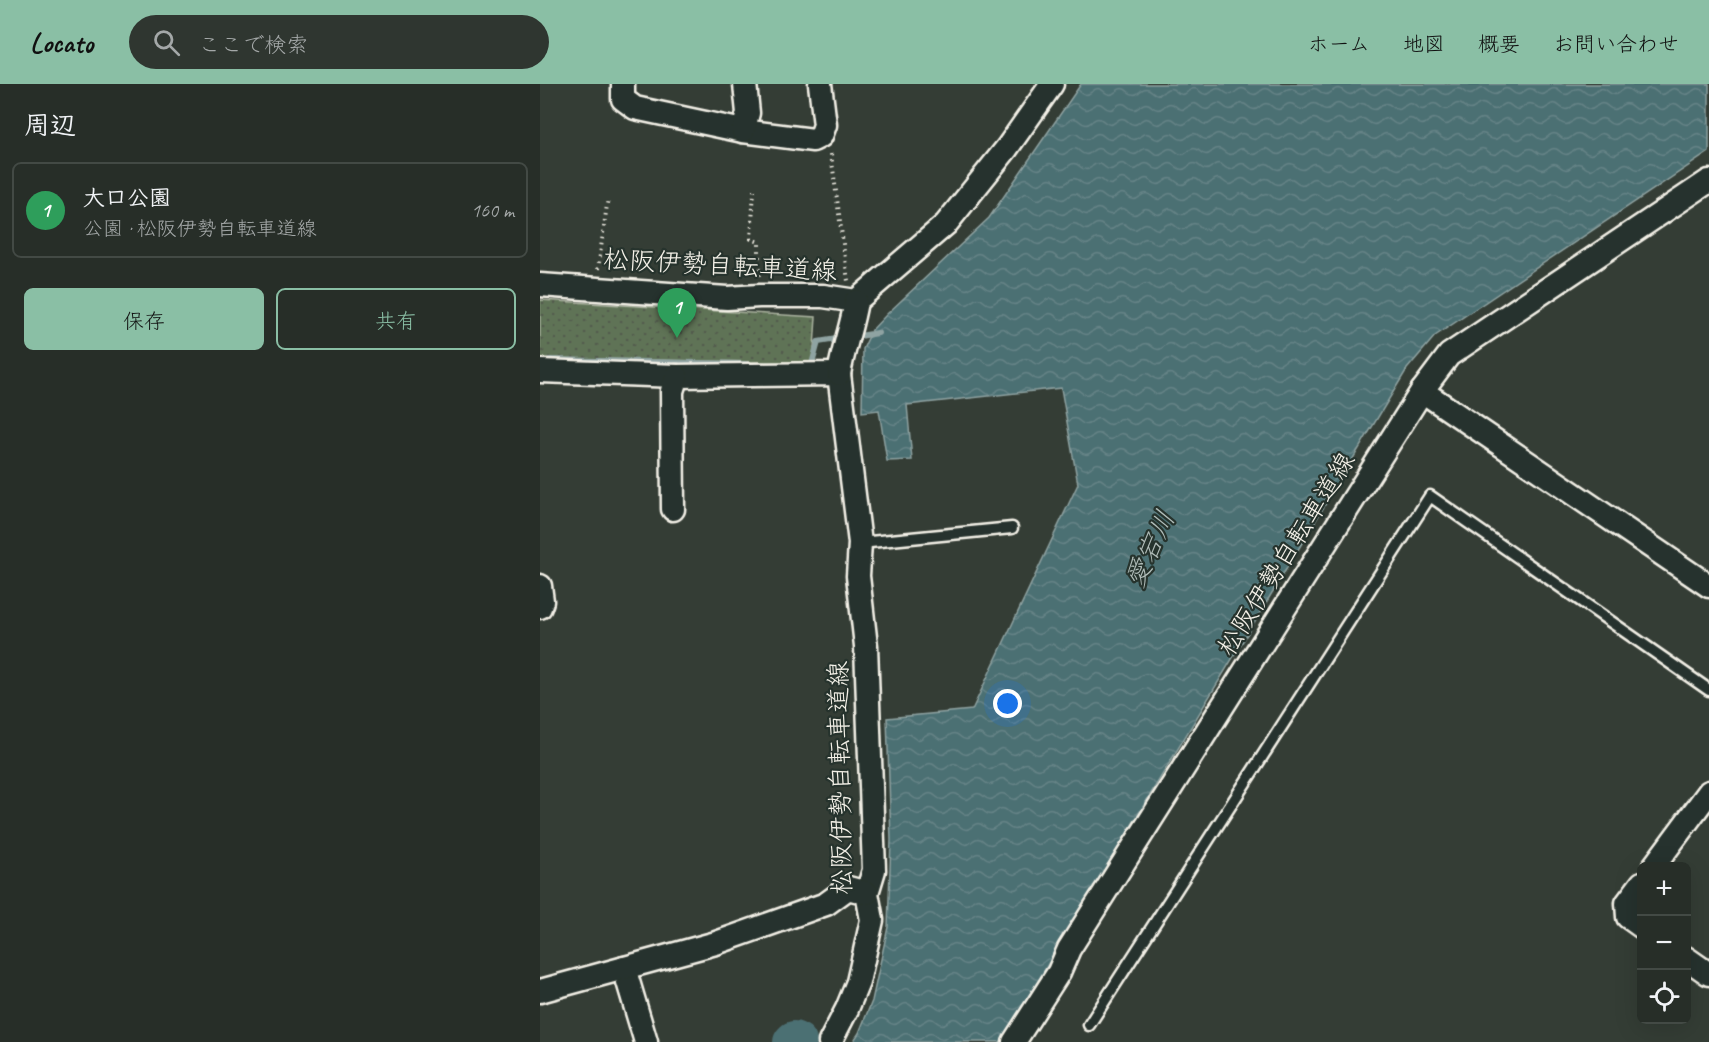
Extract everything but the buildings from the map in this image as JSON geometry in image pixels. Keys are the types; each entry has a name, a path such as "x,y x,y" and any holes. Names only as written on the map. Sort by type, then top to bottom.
{"street":[{"path":"623,84 623,99 635,108 743,130 813,140 821,136 825,125 820,84"},
{"path":"743,130 748,113 745,84"},
{"name":"松阪伊勢自転車道線","path":"830,1042 847,1010 858,982 872,920 867,893 874,870 866,646 858,576 860,543 839,374 842,351 851,329 856,301 946,224 1007,148 1052,84"},
{"name":"松阪伊勢自転車道線","path":"1014,1042 1059,972 1069,949 1422,391 1449,355 1709,181"},
{"name":"松阪伊勢自転車道線","path":"540,285 596,287 727,298 823,296 856,301"},
{"path":"540,371 677,376 839,374"},
{"path":"673,509 672,391 677,376"},
{"path":"1422,391 1709,586"},
{"path":"540,586 542,601 540,607"},
{"path":"1658,862 1709,792"},
{"path":"540,991 716,943 826,904 848,888 867,893"},
{"path":"1637,889 1627,903 1628,917 1637,924"},
{"path":"1691,961 1709,974"},
{"path":"624,968 646,1042"}],"lane":[{"path":"1089,1025 1430,496 1709,690"},
{"path":"860,543 1012,528"}],"path":[{"path":"821,136 830,147 847,279 856,301"},
{"path":"754,190 751,239 759,242 759,296"},
{"path":"596,287 608,198"}],"green space":[{"path":"540,300 816,317 813,363 540,358"}],"water":[{"name":"愛宕川","path":"1081,84 1709,84 1709,152 1435,336 1407,369 1001,1042 853,1042 872,1001 888,927 891,840 887,718 972,710 1078,484 1061,388 907,405 912,460 887,461 879,410 862,412 863,349 872,330 887,314 989,218"}],"waterway":[{"path":"853,337 878,333"},
{"path":"808,364 812,364 818,342 843,338"},
{"path":"550,360 746,364"},
{"path":"792,1042 794,1040 798,1042"}],"place":[{"name":"大口公園","path":"677,338"}]}
